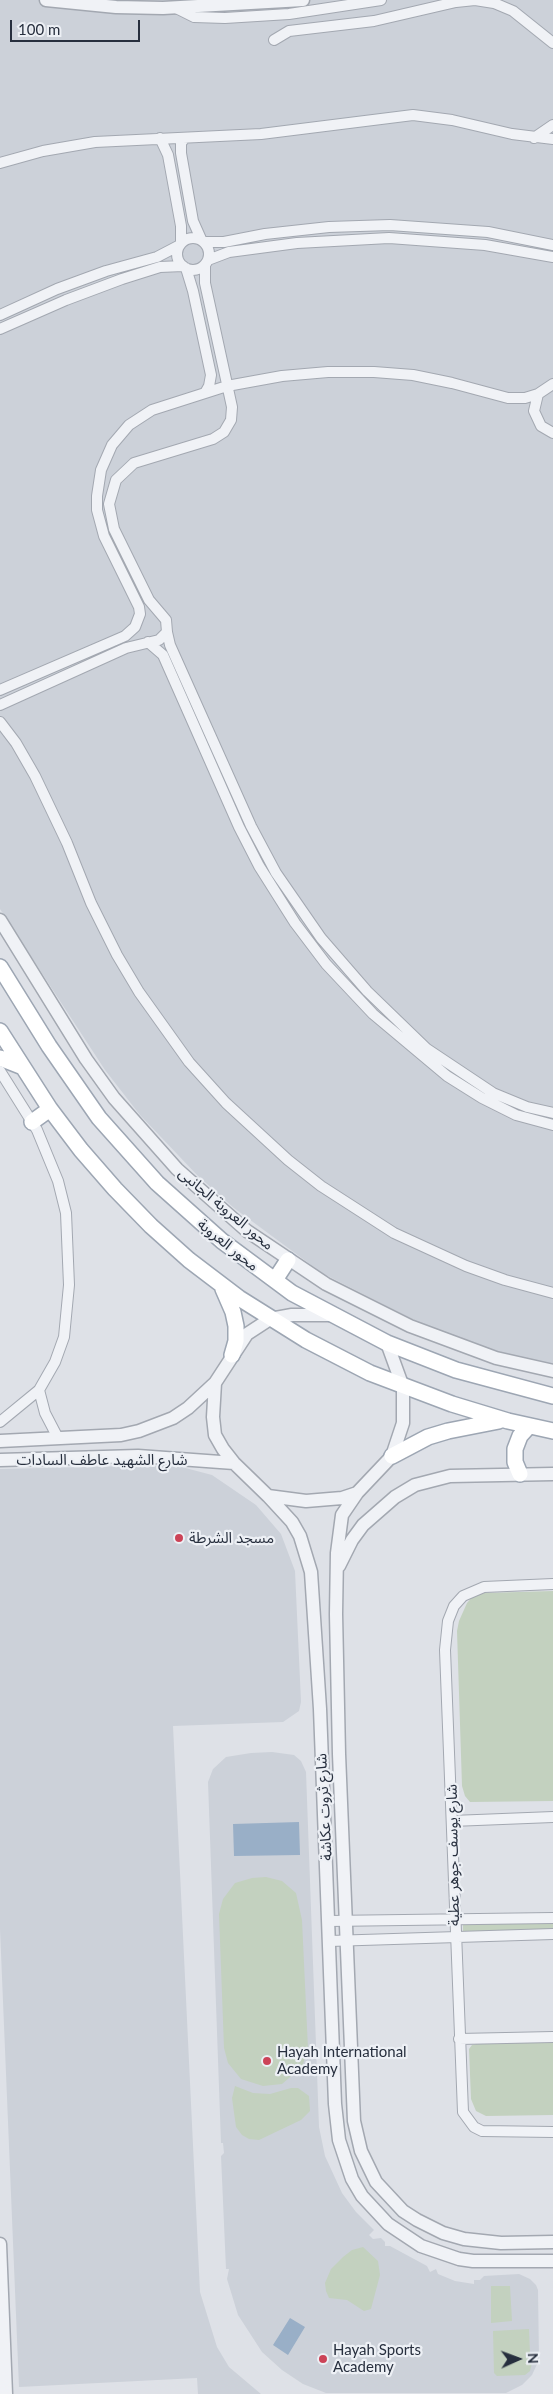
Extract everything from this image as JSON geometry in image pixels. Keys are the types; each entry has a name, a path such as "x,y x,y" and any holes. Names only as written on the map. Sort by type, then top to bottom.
{"main road":[{"name":"محور العروبة","path":"0,967 73,1083 128,1151 189,1213 222,1241 274,1280 331,1315 387,1343 456,1370 553,1396"},
{"path":"0,1031 50,1109 115,1190 151,1226 221,1285 270,1319 338,1357 403,1386 508,1421 553,1431"},
{"path":"0,1058 23,1067"},
{"path":"32,1122 50,1109"},
{"path":"274,1280 288,1260"},
{"path":"221,1285 233,1312 236,1326 236,1341 232,1355"},
{"path":"392,1456 410,1446 448,1431 488,1422 508,1421"},
{"path":"520,1474 515,1462 515,1448 520,1436 529,1426"}],"street":[{"path":"46,0 116,7 176,8 303,0"},
{"path":"176,8 194,17 234,18 289,14 381,0"},
{"path":"274,40 284,33 294,30 374,21 456,2 475,0 494,3 513,11 553,43"},
{"path":"0,163 69,146 122,140 261,134 413,115 452,120 534,138 553,139"},
{"path":"534,138 553,125"},
{"path":"160,138 168,155 181,226 178,258 184,267 193,291 210,375 209,386 205,393"},
{"path":"185,138 180,146 181,153 193,221 209,250 205,283 232,414 224,432 213,439 134,463 116,480 110,496 109,513 114,529 151,603 166,620 170,646 241,804 276,873 321,938 367,991 411,1035 477,1083 519,1104 553,1113"},
{"path":"0,315 57,289 106,271 157,257 188,238 224,242 305,229 390,225 488,232 553,245"},
{"path":"0,329 57,303 160,267 184,267 194,270 229,252 297,243 389,238 485,245 553,257"},
{"path":"0,690 125,636 135,627 138,621 139,607 100,523 97,496 101,470 115,441 140,416 164,405 227,386 290,375 374,372 433,378 508,398 525,398 538,394 553,384"},
{"path":"538,394 534,411 536,419 541,426 553,433"},
{"path":"0,705 126,648 159,640 167,632"},
{"path":"148,642 163,655 239,827 266,878 310,944 359,1000 407,1044 447,1076 507,1111 553,1125"},
{"path":"0,722 16,743 34,776 67,843 96,912 139,992 189,1062 226,1103 256,1132 308,1176 356,1210 394,1233 466,1266 504,1280 553,1293"},
{"name":"محور العروبة الجانبى","path":"0,920 86,1059 144,1134 211,1201 288,1260 326,1284 410,1326 496,1358 553,1371"},
{"path":"359,1000 367,991"},
{"path":"0,1071 32,1122 54,1168 63,1198 68,1238 69,1285 64,1337 55,1362 39,1390 0,1422"},
{"name":"شارع ثروت عكاشة","path":"331,1315 292,1315 270,1319 247,1334 215,1384 213,1417 215,1435 234,1463 292,1522 300,1536 311,1572 320,1709 334,2071 337,2124 344,2160 362,2196 388,2224 421,2246 459,2259 498,2262 552,2261"},
{"name":"شارع ثروت عكاشة","path":"387,1343 403,1386 403,1423 392,1456 357,1493 342,1515 338,1535 336,1614 345,1941 354,2122 362,2151 376,2182 403,2210 443,2233 464,2239 501,2243 551,2242"},
{"name":"شارع الشهيد عاطف السادات","path":"0,1441 121,1435 156,1425 188,1408 215,1384"},
{"name":"شارع الشهيد عاطف السادات","path":"39,1390 42,1405 58,1438"},
{"name":"شارع الشهيد عاطف السادات","path":"0,1460 138,1456 234,1463"},
{"path":"337,1571 352,1540 363,1525 395,1497 415,1485 450,1476 553,1474"},
{"path":"268,1496 315,1501 342,1498 357,1493"},
{"name":"شارع يوسف جوهر عطية","path":"553,1584 484,1587 463,1596 454,1606 448,1622 445,1650 452,1821 454,1936 463,2112 474,2127 491,2133 553,2132"},
{"path":"452,1821 553,1817"},
{"path":"329,1921 553,1918"},
{"path":"330,1941 553,1934"},
{"path":"459,2039 553,2037"},
{"path":"334,2057 351,2056"},
{"path":"334,2071 343,2068 352,2070"},
{"path":"551,2242 552,2261"},
{"path":"0,2244 6,2394"}],"shaded area":[{"path":"0,0 553,0 553,1364 514,1356 468,1342 412,1319 322,1273 234,1208 197,1175 140,1115 105,1070 0,909"},
{"path":"174,1465 212,1475 256,1505 281,1534 295,1571 301,1702 299,1711 283,1722 173,1726 200,2292 217,2347 229,2367 261,2394 198,2394 197,2378 19,2387 0,1929 0,1469"},
{"name":"Hayah International Academy","path":"272,1752 294,1755 301,1761 306,1772 319,2127 325,2156 342,2193 356,2212 374,2230 369,2235 373,2239 381,2238 385,2242 385,2246 390,2246 427,2266 430,2272 436,2269 438,2274 455,2281 474,2284 474,2280 480,2280 484,2276 519,2274 530,2279 536,2285 538,2290 539,2360 532,2375 522,2385 506,2393 326,2393 303,2384 282,2370 262,2352 238,2315 227,2279 229,2269 226,2269 221,2156 224,2153 223,2143 221,2143 208,1782 213,1769 226,1757"}],"green space":[{"path":"553,1591 553,1801 470,1802 465,1796 462,1786 457,1631 459,1621 467,1603 473,1596 484,1593"},
{"path":"266,1877 282,1881 296,1893 302,1920 308,2049 302,2067 282,2084 263,2086 241,2079 228,2063 224,2048 219,1914 223,1899 235,1883 252,1878"},
{"path":"553,1922 553,1929 463,1932 463,1924"},
{"path":"553,2040 553,2115 486,2116 476,2111 471,2099 469,2049 472,2045 485,2042"},
{"path":"235,2086 253,2093 270,2094 298,2088 309,2096 310,2111 301,2120 259,2140 249,2139 242,2135 236,2127 232,2098"},
{"path":"363,2247 378,2261 380,2275 371,2309 364,2311 347,2300 329,2298 325,2283 331,2269 343,2257 352,2250"},
{"path":"491,2286 510,2286 512,2321 491,2323"},
{"path":"529,2329 530,2354 534,2355 530,2371 525,2375 497,2376 494,2373 493,2331"}],"water":[{"path":"299,1822 300,1855 234,1856 233,1824"},
{"path":"290,2318 305,2327 288,2355 273,2345"}],"place":[{"name":"مسجد الشرطة","path":"179,1538"},
{"name":"Hayah International Academy","path":"267,2061"},
{"name":"Hayah Sports Academy","path":"323,2359"}]}
